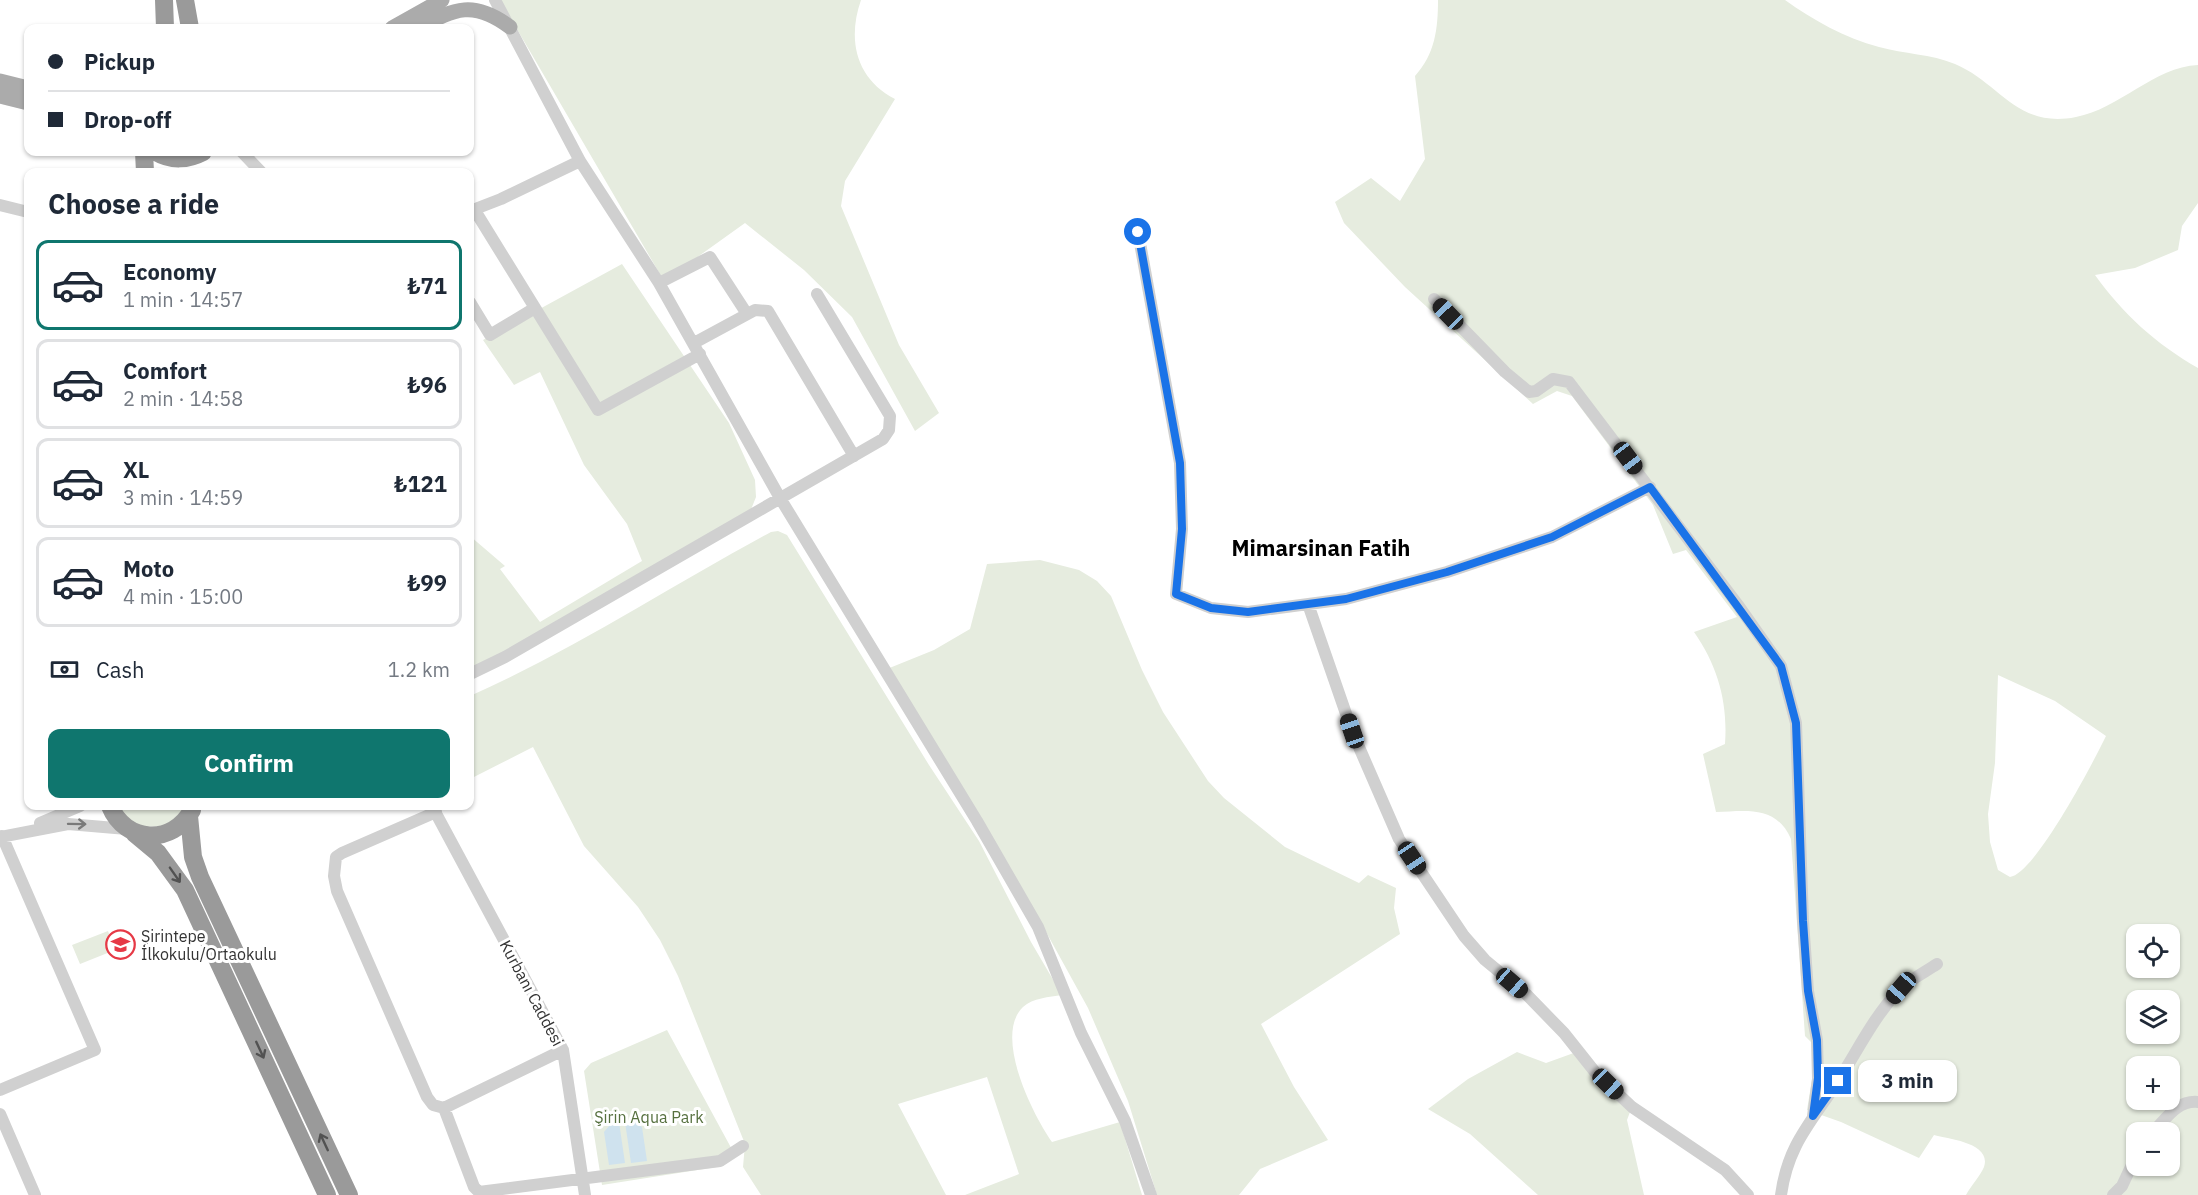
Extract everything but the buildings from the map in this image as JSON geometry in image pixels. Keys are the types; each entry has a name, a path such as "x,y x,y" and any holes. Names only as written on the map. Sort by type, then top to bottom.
{"highway":[{"path":"164,0 165,24"},
{"path":"185,0 189,24"},
{"path":"165,156 182,159 191,156"},
{"path":"191,168 201,156"},
{"path":"112,810 116,819 158,853 185,890 327,1195"},
{"path":"131,831 149,836 164,834 178,828 193,810"},
{"path":"194,810 193,856 200,877 348,1195"}],"main road":[{"path":"399,24 442,0"},
{"path":"426,24 446,13 464,8 486,12 510,27"},
{"path":"0,81 24,87"},
{"path":"0,96 24,102"}],"street":[{"path":"495,0 579,161 659,283 780,498 977,821 1038,927 1082,1033 1125,1121 1151,1195"},
{"path":"246,156 257,168"},
{"path":"474,209 579,161"},
{"path":"0,205 24,211"},
{"path":"474,213 598,410 747,314 761,309 771,313 854,456"},
{"path":"1138,232 1180,463 1182,529 1176,594 1211,608 1248,612 1346,599 1447,572 1552,537 1650,487"},
{"path":"659,283 710,257 747,314"},
{"path":"474,672 505,657 884,439 889,430 890,416 817,294"},
{"path":"1434,299 1505,372 1529,392 1536,391 1554,379 1569,382 1650,487 1781,666 1796,723 1803,921 1808,991 1817,1040 1818,1078 1813,1116"},
{"path":"474,309 490,335 535,308"},
{"path":"1308,604 1352,731 1399,839 1464,936 1485,960 1526,994 1596,1072 1632,1107 1725,1170 1748,1195"},
{"path":"26,830 71,810"},
{"path":"432,810 342,852 336,857 334,876 337,891 427,1097 433,1105 444,1108 563,1050"},
{"name":"Kurbanı Caddesi","path":"435,810 563,1050 585,1195"},
{"path":"0,1090 95,1050 1,836 68,824 131,831"},
{"path":"1781,1195 1784,1174 1797,1138 1838,1081 1873,1020 1901,988 1937,964"},
{"path":"2163,1122 2178,1106 2190,1101 2198,1102"},
{"path":"444,1108 474,1187 479,1192 720,1161 743,1146"},
{"path":"0,1114 35,1195"},
{"path":"2113,1195 2122,1186 2127,1176"}],"green space":[{"path":"500,0 861,0 855,30 858,57 871,81 895,99 845,181 841,206 899,345 939,413 915,431 852,317 804,270 745,223 664,281"},
{"path":"1438,0 1785,0 1807,15 1854,39 1955,64 1971,72 2024,111 2056,119 2092,113 2166,73 2182,67 2198,65 2198,203 2182,226 2178,250 2135,268 2095,275 2117,303 2141,327 2168,349 2198,368 2198,1195 1966,1195 1984,1167 1985,1159 1976,1147 1934,1135 1919,1158 1841,1122 1807,1110 1812,1079 1812,1043 1805,1036 1791,839 1785,828 1769,815 1749,811 1716,812 1703,754 1725,744 1725,714 1720,685 1709,658 1694,632 1737,617 1686,550 1673,554 1653,505 1572,396 1557,391 1533,404 1405,287 1344,223 1335,202 1371,178 1400,201 1425,159 1415,76 1427,59 1436,31","holes":["1998,675 2055,701 2106,736 2077,791 2048,838 2021,871 2010,877 1998,870 1990,842 1988,814 1995,763"]},
{"path":"622,264 729,423 755,480 756,497 750,512 474,669 474,539 505,566 500,569 540,622 642,561 627,524 584,465 540,372 514,385 483,340"},
{"path":"778,531 787,535 929,765 979,841 1031,942 1062,995 1031,1002 1023,1007 1015,1020 1012,1037 1014,1055 1019,1075 1035,1114 1052,1142 1120,1122 1142,1195 965,1195 1019,1174 987,1077 898,1104 946,1195 761,1195 743,1167 745,1144 678,976 660,940 638,907 584,846 533,747 474,777 474,694 547,659 771,532"},
{"path":"1040,560 1079,570 1097,581 1111,596 1142,670 1163,712 1208,781 1224,798 1285,847 1359,883 1368,875 1396,888 1394,908 1400,934 1261,1024 1294,1087 1328,1140 1260,1169 1239,1195 1157,1195 1128,1101 1088,1008 1024,892 887,669 934,650 970,629 987,564"},
{"path":"120,810 184,810 169,826 137,827"},
{"path":"108,931 115,950 80,964 72,945"},
{"name":"Şirin Aqua Park","path":"667,1030 735,1155 723,1166 602,1185 584,1071 591,1063"},
{"path":"1582,1050 1633,1104 1627,1120 1644,1195 1538,1195 1470,1134 1428,1109 1468,1079 1517,1052 1546,1063"}],"water":[{"path":"619,1122 625,1163 609,1165 604,1132 610,1125"},
{"path":"625,1122 635,1122 642,1127 647,1161 631,1163"}],"place":[{"name":"Şirintepe İlkokulu/Ortaokulu","path":"120,945"}],"district":[{"name":"Mimarsinan Fatih","path":"1321,548"}],"route":[{"path":"1138,232 1180,463 1182,529 1176,594 1211,608 1248,612 1346,599 1447,572 1552,537 1650,487 1781,666 1796,723 1803,921 1808,991 1817,1040 1818,1078 1813,1116 1838,1081"}]}
